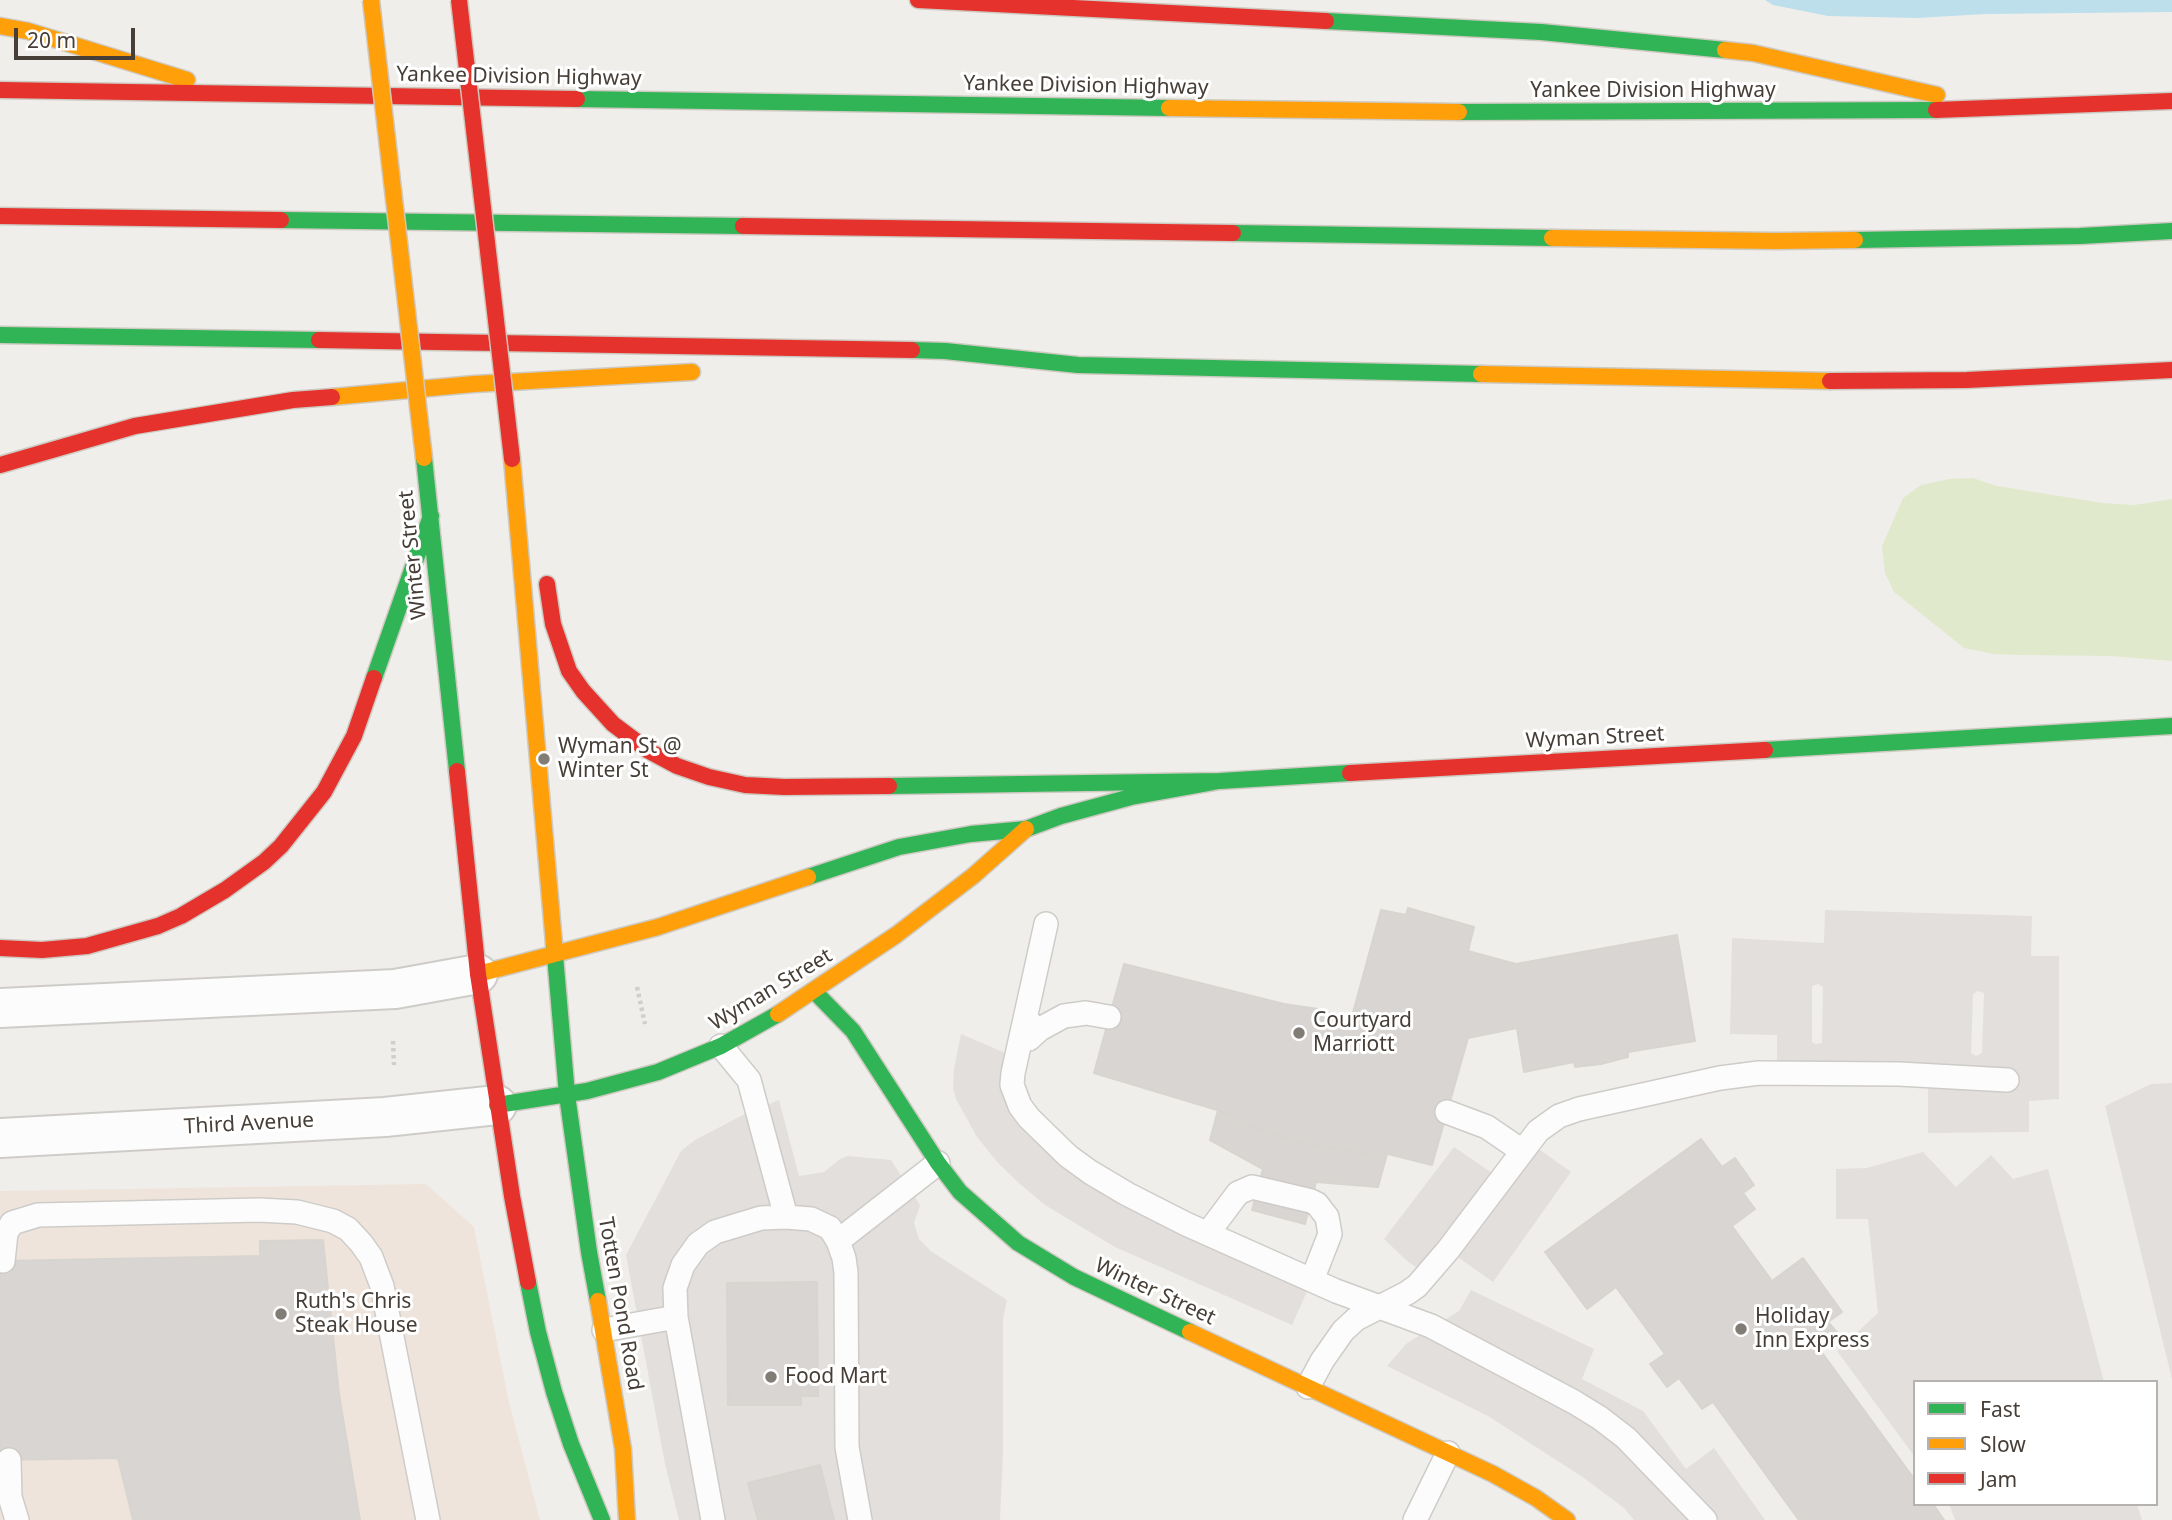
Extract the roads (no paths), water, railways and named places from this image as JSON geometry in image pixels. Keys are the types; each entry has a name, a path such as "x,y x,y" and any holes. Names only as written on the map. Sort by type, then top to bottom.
{"main road":[{"name":"Winter Street","path":"371,0 431,516 478,974 497,1105"},
{"path":"459,0 512,459 567,1095"},
{"path":"918,0 1457,26 1740,52 1993,108"},
{"path":"0,26 28,31 229,93"},
{"name":"Yankee Division Highway","path":"0,90 1303,111 1816,112 2172,101"},
{"path":"0,216 1763,241 1970,239 2172,231"},
{"path":"0,335 945,351 1078,365 1802,381 1967,380 2172,370"},
{"path":"500,359 524,424"},
{"path":"982,371 1078,365"},
{"path":"0,465 135,426 293,400 610,374 713,372"},
{"path":"0,948 42,950 76,947 110,941 158,926 225,890 281,846 324,792 354,736 431,516"},
{"path":"545,564 551,614 558,643 569,671 583,691 613,724 649,751 677,766 709,777 745,785 784,787 1220,781"},
{"name":"Wyman Street","path":"478,974 658,927 899,847 960,836 1026,829 1061,816 1131,797 1220,781 2172,726"},
{"name":"Wyman Street","path":"497,1105 567,1095 643,1077 721,1046 775,1017 939,904 1026,829"},
{"name":"Winter Street","path":"814,991 853,1031 938,1163 960,1192 1018,1243 1074,1277 1515,1486 1567,1520"},
{"name":"Totten Pond Road","path":"567,1095 587,1241 623,1449 627,1520"},
{"path":"497,1105 538,1332 571,1444 602,1520"}],"street":[{"path":"0,1008 395,989 478,974"},
{"name":"Third Avenue","path":"0,1138 385,1116 497,1105"}],"lane":[{"path":"1109,1017 1086,1013 1064,1016 1040,1029 1029,1039 1046,924 1013,1073 1015,1097 1029,1118 1047,1137 1090,1172 1127,1194 1312,1280 1431,1326 1600,1418 1653,1464 1705,1520"},
{"path":"721,1046 749,1080 786,1217"},
{"path":"1308,1387 1343,1331 1356,1319 1407,1293 1423,1280 1547,1122 1570,1111 1739,1075 1816,1072 2007,1080"},
{"path":"1447,1112 1487,1127 1522,1152"},
{"path":"838,1241 938,1163"},
{"path":"1208,1233 1238,1193 1252,1187 1317,1204 1327,1217 1330,1234 1312,1280"},
{"path":"3,1261 6,1233 12,1223 24,1217 38,1215 297,1212 333,1221 348,1229 371,1257 382,1286 428,1520"},
{"path":"713,1520 676,1317 675,1288 683,1265 698,1244 715,1232 761,1218 786,1217 811,1219 830,1228 838,1241 846,1273 847,1447 860,1520"},
{"path":"604,1330 676,1317"},
{"path":"1415,1520 1448,1453"},
{"path":"9,1460 9,1497 18,1520"}],"water":[{"path":"1765,0 2172,0 2172,12 1986,14 1917,18 1828,16 1773,5"}],"place":[{"name":"Wyman St @ Winter St","path":"544,759"},
{"name":"Courtyard Marriott","path":"1299,1033"},
{"name":"Ruth's Chris Steak House","path":"281,1314"},
{"name":"Holiday Inn Express","path":"1741,1329"},
{"name":"Food Mart","path":"771,1377"}]}
